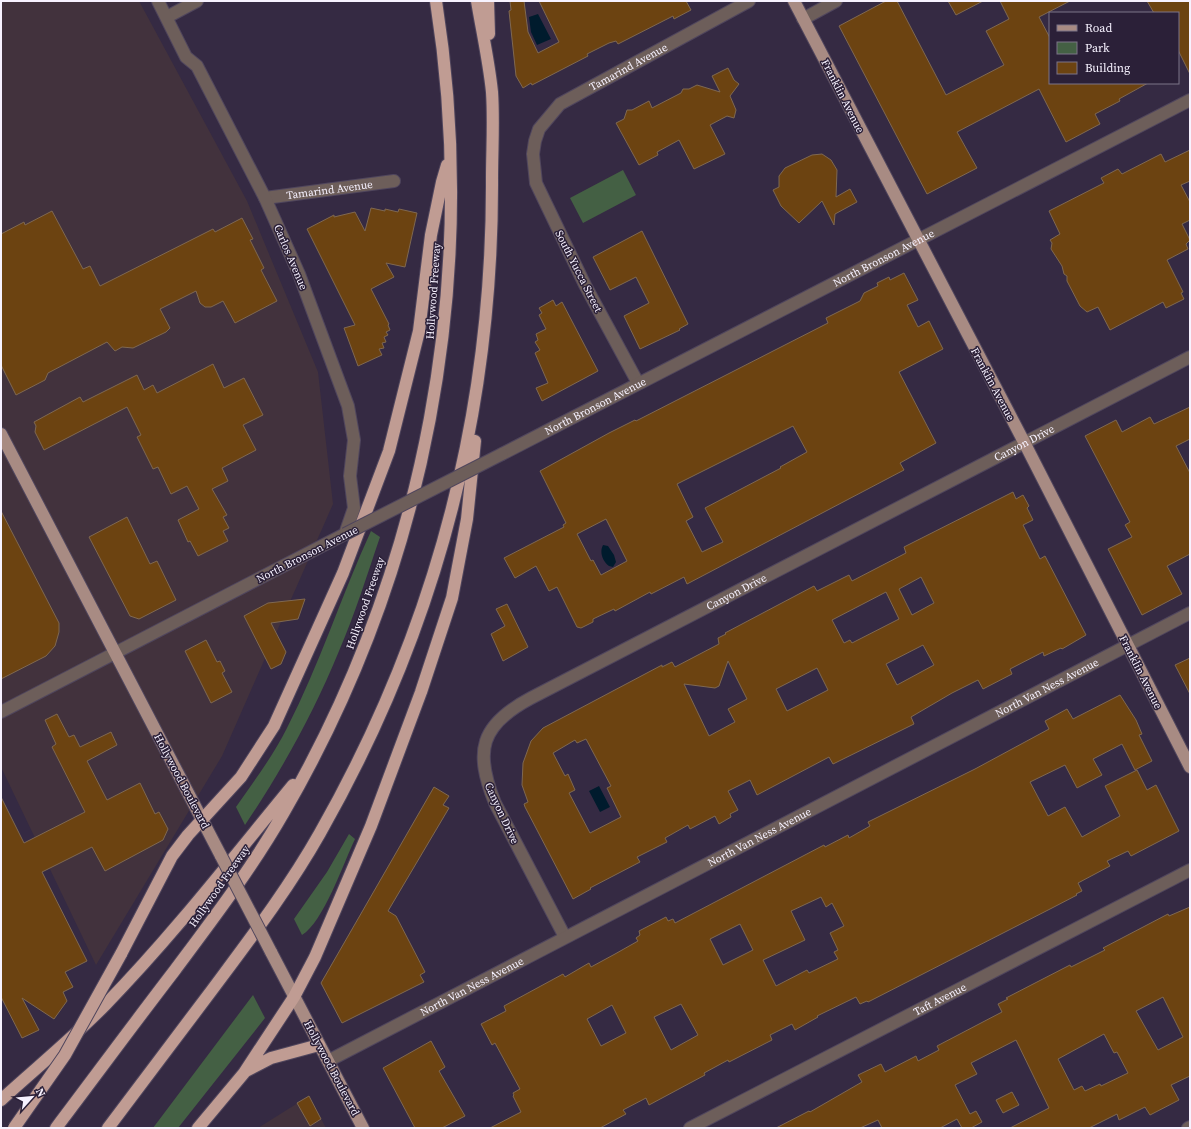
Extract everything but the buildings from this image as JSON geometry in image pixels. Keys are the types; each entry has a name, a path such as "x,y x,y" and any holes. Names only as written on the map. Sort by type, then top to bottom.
{"highway":[{"name":"Hollywood Freeway","path":"56,1128 250,867 283,814 313,761 340,703 364,646 387,585 422,462 434,404 442,342 451,216 451,154 448,92 436,1"},
{"path":"478,1 492,93"},
{"path":"198,1128 244,1073 294,997 312,964 371,826 421,692 452,598 468,512 484,347 492,217 492,93 488,1"},
{"path":"14,1128 65,1055 121,954 172,856 202,819 240,777 274,726 343,573 389,451 419,331 431,235 442,182 451,154"},
{"path":"108,1128 243,949 284,891 319,835 350,778 378,720 403,661 446,536 463,472 484,347"},
{"path":"1,1100 80,1030 153,953 313,761"},
{"path":"244,1073 271,1058 319,1044"}],"main road":[{"name":"Franklin Avenue","path":"794,1 1024,442 1190,767"},
{"name":"Hollywood Boulevard","path":"1,434 363,1128"}],"street":[{"name":"Carlos Avenue","path":"158,1 186,57 198,66 265,198 299,274 348,406 354,440 350,476 354,508 345,534"},
{"path":"167,17 197,1"},
{"name":"Tamarind Avenue","path":"533,154 539,129 560,104 749,1"},
{"path":"803,19 836,1"},
{"name":"North Bronson Avenue","path":"1,712 1190,100"},
{"name":"South Yucca Street","path":"533,154 536,183 544,203 585,285 638,383"},
{"name":"Tamarind Avenue","path":"265,198 394,181"},
{"name":"Canyon Drive","path":"565,937 495,803 486,782 483,763 484,746 490,732 499,719 512,708 531,698 1190,357"},
{"name":"North Van Ness Avenue","path":"328,1060 1190,613"},
{"name":"Taft Avenue","path":"690,1128 1190,870"}],"shaded area":[{"path":"1,1 139,1 247,201 318,372 333,504 222,756 96,965 1,767"},
{"path":"309,1096 326,1128 258,1128"}],"green space":[{"path":"623,170 636,195 583,223 570,198"},
{"path":"371,531 380,537 345,637 308,718 272,783 245,825 236,807 276,748 299,704"},
{"path":"349,834 355,839 332,891 318,918 302,935 294,919 327,872"},
{"path":"253,995 265,1018 178,1128 153,1128"}],"water":[{"path":"538,14 551,39 537,45 531,32 529,17"},
{"path":"603,545 608,546 614,555 616,562 613,567 609,566 603,559 601,551"},
{"path":"599,786 610,807 600,812 589,791"}]}
